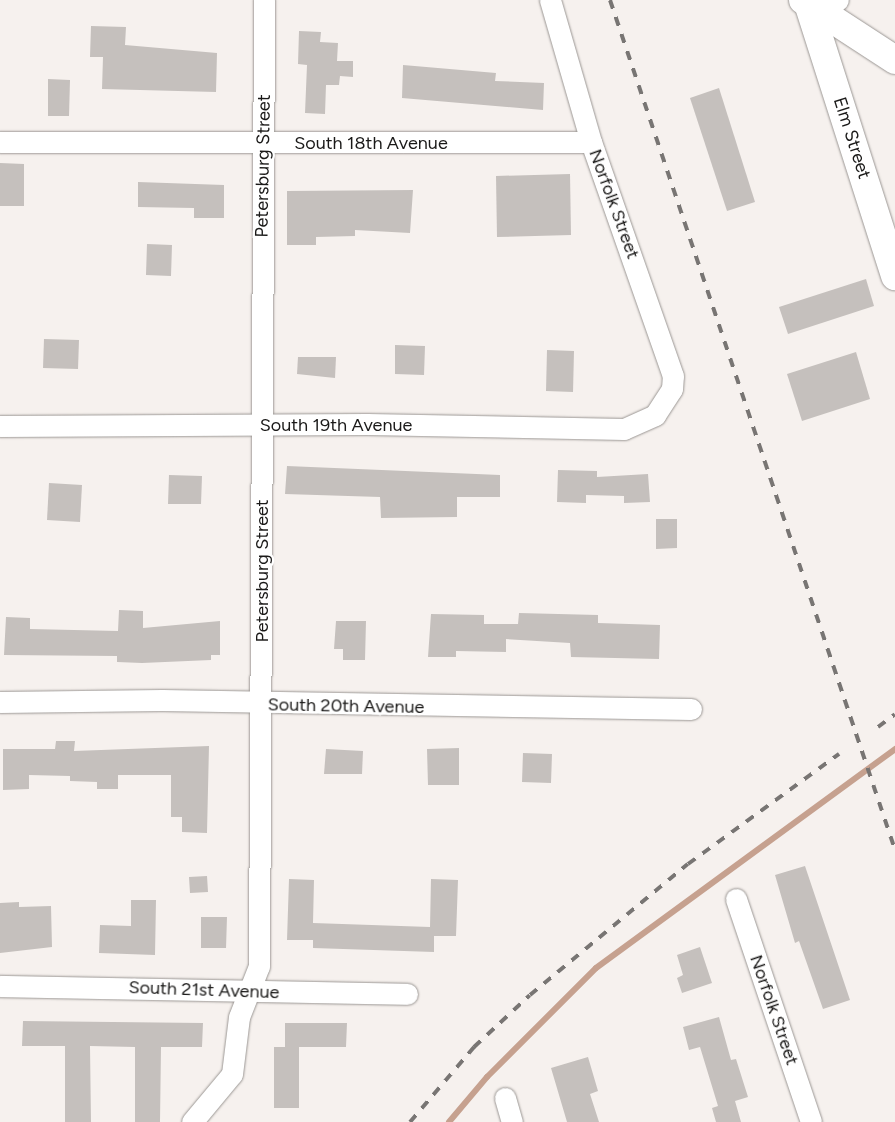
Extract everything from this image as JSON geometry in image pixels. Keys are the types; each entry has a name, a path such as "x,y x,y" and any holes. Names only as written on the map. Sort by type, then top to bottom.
{"street":[{"name":"Petersburg Street","path":"192,1122 232,1074 239,1017 252,990 259,966 264,426 264,0"},
{"name":"Norfolk Street","path":"550,0 592,142 673,376 664,405"},
{"path":"807,1 838,0"},
{"path":"807,1 895,60"},
{"name":"Elm Street","path":"807,1 895,276"},
{"name":"South 18th Avenue","path":"0,142 592,142"},
{"name":"South 19th Avenue","path":"0,426 624,429 641,424 664,405"},
{"name":"South 20th Avenue","path":"0,702 162,700 261,705 691,709"},
{"name":"Norfolk Street","path":"736,899 811,1122"},
{"name":"South 21st Avenue","path":"0,986 407,994"},
{"path":"505,1098 512,1122"}],"building":[{"path":"91,26 126,27 125,45 217,53 216,92 102,89 103,57 90,57"},
{"path":"299,31 321,32 320,42 338,43 337,61 353,61 353,77 340,76 339,85 326,85 325,114 305,113 307,65 298,64"},
{"path":"403,65 496,73 495,81 544,83 543,110 402,98"},
{"path":"48,79 70,80 69,116 48,116"},
{"path":"719,88 755,202 727,211 690,98"},
{"path":"0,163 24,164 24,206 0,206"},
{"path":"570,174 571,235 497,237 496,176"},
{"path":"138,182 224,185 224,218 194,218 194,208 138,207"},
{"path":"413,190 410,233 355,230 355,236 316,237 316,245 287,245 287,191"},
{"path":"147,244 172,245 171,276 146,275"},
{"path":"866,279 874,306 788,334 779,307"},
{"path":"44,339 79,340 78,369 43,368"},
{"path":"395,345 425,346 424,375 395,374"},
{"path":"547,350 574,351 573,392 546,391"},
{"path":"856,352 870,399 802,421 787,374"},
{"path":"298,357 336,357 335,378 297,374"},
{"path":"287,466 500,475 500,497 457,497 457,517 381,518 380,497 285,494"},
{"path":"558,470 597,471 597,477 648,474 650,502 624,503 624,496 586,495 586,503 557,502"},
{"path":"169,475 202,476 201,504 168,504"},
{"path":"49,483 82,485 80,522 47,520"},
{"path":"656,519 677,519 677,548 656,549"},
{"path":"119,610 143,611 143,628 220,621 220,655 211,655 211,660 142,663 117,662 117,656 4,655 6,617 30,618 30,629 118,631"},
{"path":"519,613 598,615 598,623 660,625 659,659 571,657 570,643 506,639 506,652 456,651 456,657 428,657 431,614 484,615 484,624 518,624"},
{"path":"336,621 366,621 365,660 343,660 343,649 334,649"},
{"path":"56,741 75,741 74,751 209,746 207,833 182,832 182,817 171,817 171,775 118,775 118,789 97,789 97,782 70,781 70,776 29,775 29,789 3,790 3,749 55,749"},
{"path":"459,748 459,785 428,785 427,749"},
{"path":"326,749 363,751 362,774 324,774"},
{"path":"523,753 552,754 551,783 522,782"},
{"path":"805,866 850,1000 823,1009 799,941 795,943 775,875"},
{"path":"207,876 208,892 190,893 189,877"},
{"path":"289,879 314,880 313,923 430,927 431,879 458,880 456,936 434,936 434,952 313,948 313,940 287,940"},
{"path":"131,900 156,900 155,955 99,953 100,925 131,926"},
{"path":"19,902 19,907 51,906 52,947 0,953 0,903"},
{"path":"201,917 227,917 226,948 201,948"},
{"path":"700,947 712,983 682,993 677,978 683,975 677,955"},
{"path":"719,1017 731,1060 736,1059 748,1097 735,1101 741,1122 716,1122 712,1108 718,1106 700,1047 689,1050 683,1027"},
{"path":"23,1021 203,1023 202,1047 161,1047 160,1122 135,1122 135,1047 90,1046 91,1122 65,1122 65,1046 22,1046"},
{"path":"285,1023 347,1023 346,1047 299,1047 299,1108 274,1108 274,1047 285,1047"},
{"path":"588,1057 598,1091 590,1094 599,1122 567,1122 551,1068"}],"waterway":[{"path":"449,1122 487,1077 596,968 895,749"}],"railway":[{"path":"610,0 895,850"},
{"path":"878,727 895,714"},
{"path":"410,1122 474,1047 530,995 688,864 839,754"}]}
